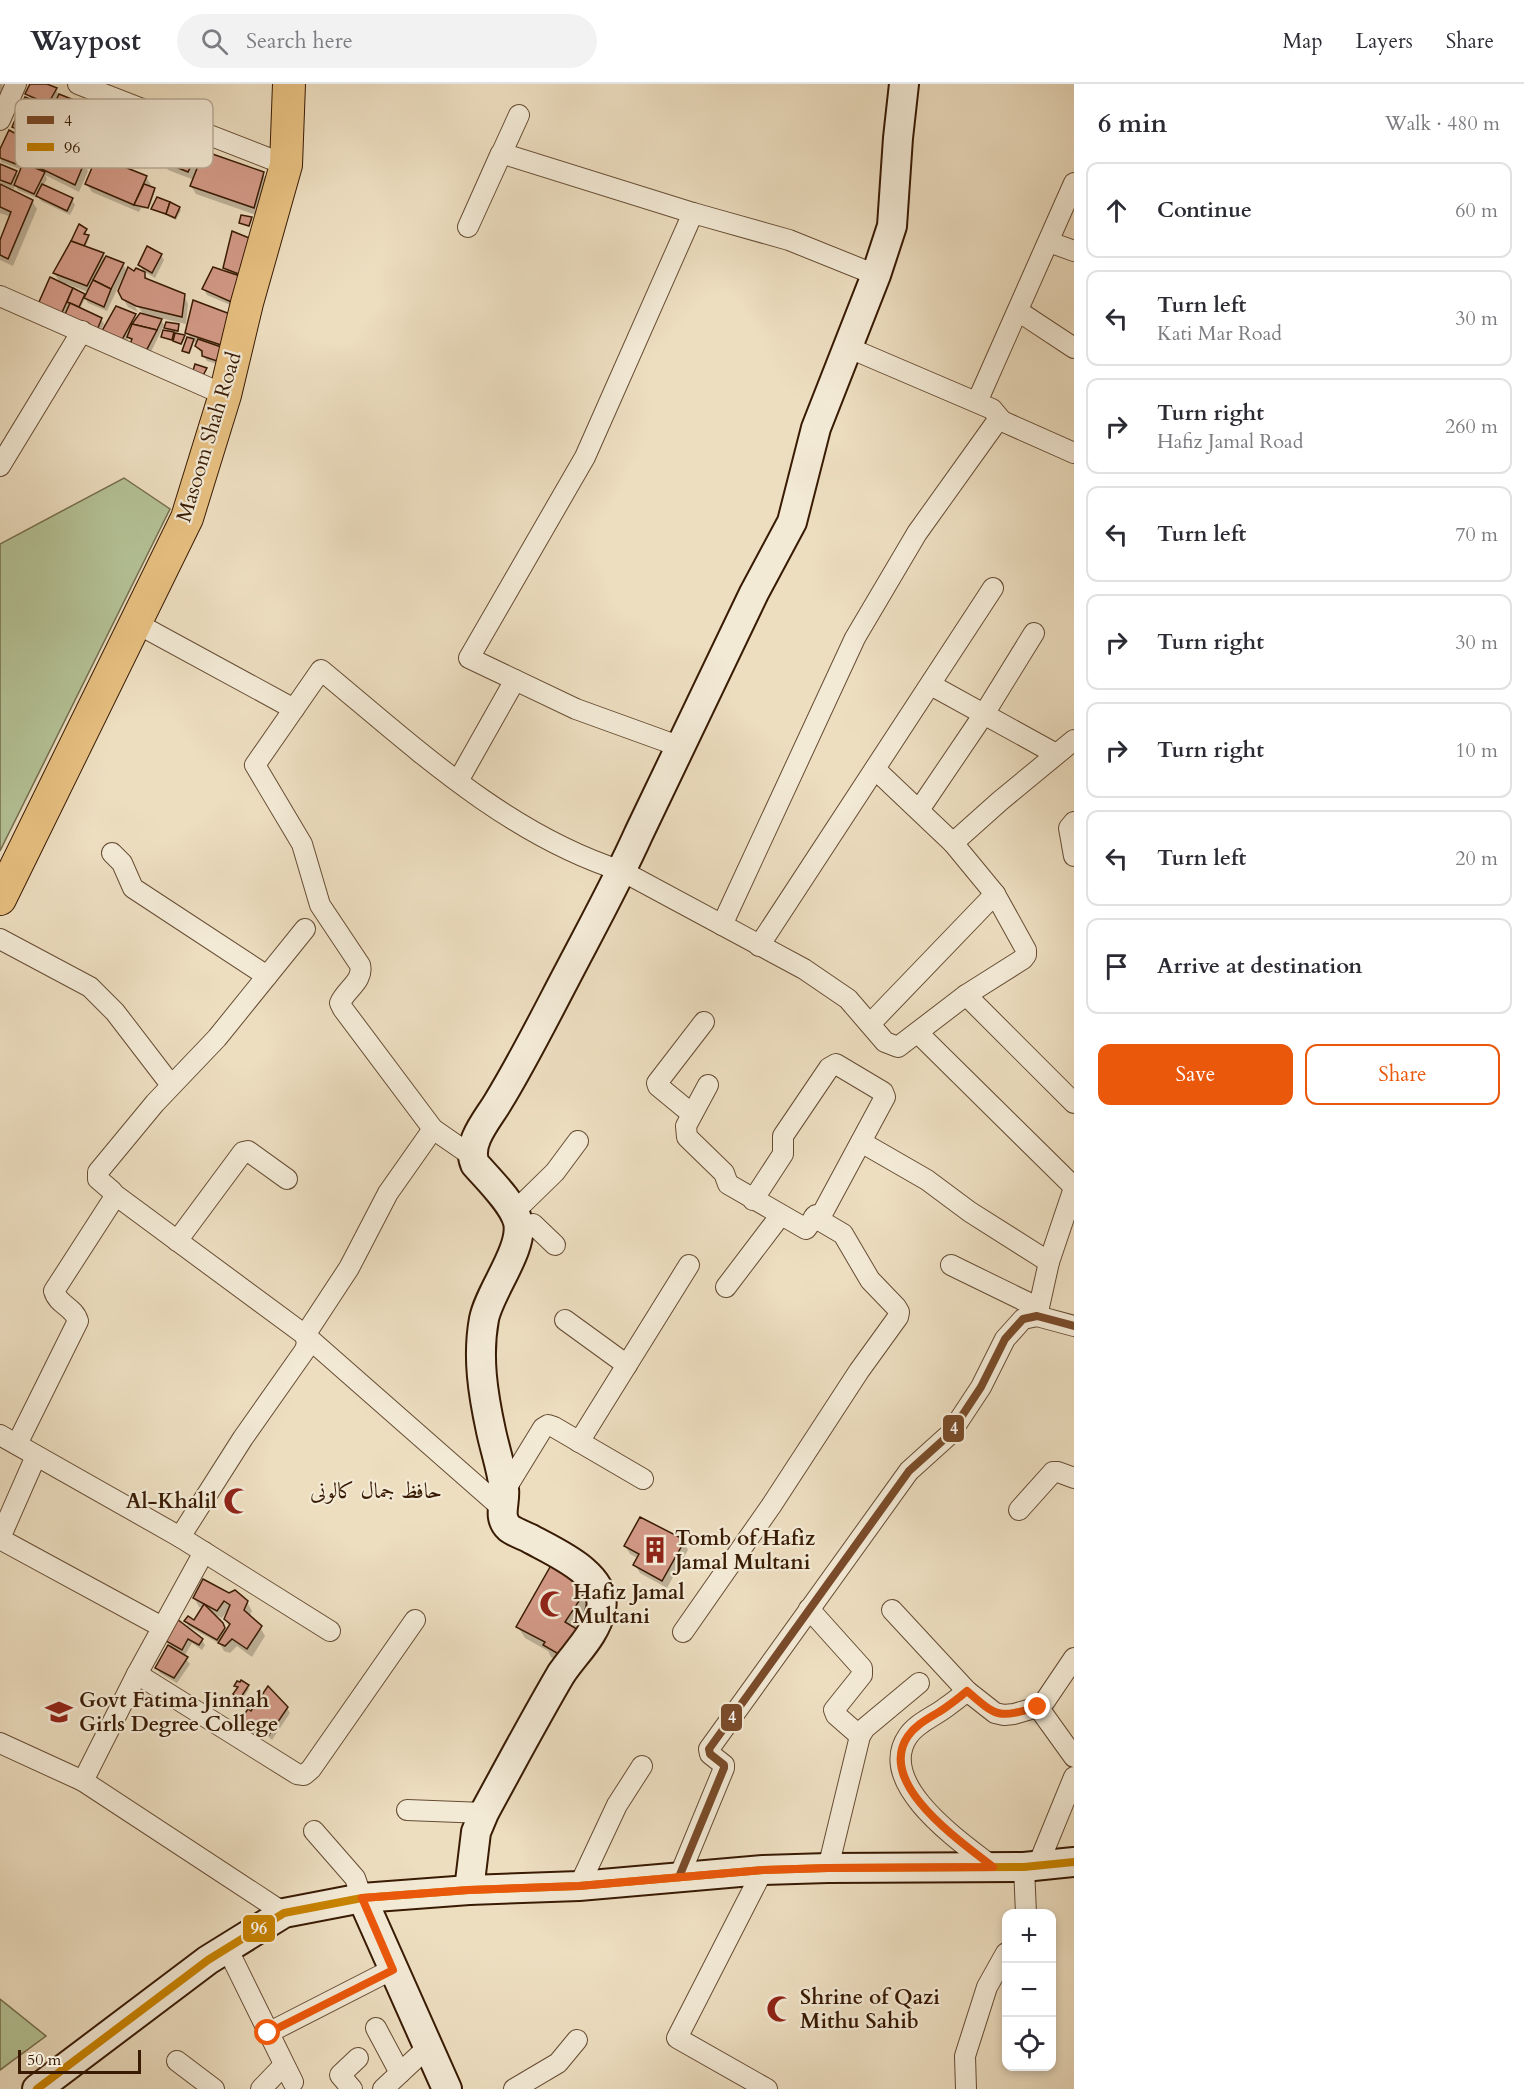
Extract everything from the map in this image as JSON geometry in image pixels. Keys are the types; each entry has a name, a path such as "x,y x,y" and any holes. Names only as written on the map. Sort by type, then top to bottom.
{"main road":[{"name":"Masoom Shah Road","path":"0,899 187,518 225,395 247,303 285,165 289,84"}],"street":[{"path":"0,120 16,84"},
{"path":"78,84 116,99"},
{"path":"472,1156 478,1136 512,1078 622,871 754,593 792,522 816,428 876,276 892,226 904,84"},
{"path":"519,115 505,146 500,156 468,227 501,153 513,157 524,160 580,178 693,213 789,240 876,276"},
{"path":"213,137 285,165"},
{"path":"977,402 1074,183"},
{"path":"681,747 576,709 469,658 585,457 693,213"},
{"path":"1049,242 1074,251"},
{"path":"0,296 225,395"},
{"path":"1018,311 1074,348"},
{"path":"0,466 82,331"},
{"path":"847,347 992,409 1002,421 1074,453"},
{"path":"722,925 855,638 917,533 995,424 1002,421"},
{"path":"759,946 993,588"},
{"path":"136,623 294,709"},
{"path":"919,810 984,714 1034,633"},
{"path":"516,1224 475,1164 472,1156 432,1129 343,1009 340,1003 344,994 358,980 360,965 320,905 303,844 255,765 321,670 458,781 544,839 590,860 622,871 804,969 848,999 885,1042 898,1047 966,995 1026,955 1026,950 995,894 953,843 875,769"},
{"path":"458,781 515,680"},
{"path":"931,684 1056,754"},
{"path":"953,843 1074,740"},
{"path":"1074,822 1069,828 1074,856"},
{"path":"112,852 122,863 133,888 267,976"},
{"path":"870,1024 995,894"},
{"path":"305,929 217,1038 171,1085 98,1172 98,1179 114,1194 305,1335 504,1500"},
{"path":"0,939 90,987 115,1012 171,1085"},
{"path":"966,995 1074,1102"},
{"path":"692,1114 657,1083 704,1022"},
{"path":"918,1033 1074,1188 1049,1262 1038,1312"},
{"path":"708,1085 686,1126 687,1137 723,1171 728,1184 753,1200 780,1216 806,1229 814,1217 822,1214 885,1097 883,1092 836,1064 832,1065 783,1136 781,1142 783,1154 753,1200"},
{"path":"180,1537 243,1438 305,1350 307,1343 305,1335 350,1268 388,1193 432,1129"},
{"path":"468,1890 476,1832 484,1813 563,1672 585,1644 601,1609 602,1594 596,1581 557,1553 509,1528 503,1520 504,1500 482,1390 481,1347 484,1317 516,1224 578,1141"},
{"path":"861,1142 927,1180 970,1212 1049,1262"},
{"path":"177,1241 243,1152 248,1151 288,1179"},
{"path":"114,1194 111,1203 54,1291 58,1300 75,1313 78,1321 8,1440 180,1537 330,1631"},
{"path":"726,1287 780,1216"},
{"path":"683,1632 898,1317 896,1307 870,1280 843,1234 814,1217"},
{"path":"516,1224 533,1224 555,1245"},
{"path":"579,1442 689,1265"},
{"path":"951,1265 1038,1312 1074,1326"},
{"path":"679,1877 724,1768 724,1765 710,1754 709,1749 909,1471 950,1434 981,1388 1005,1339 1023,1319 1038,1312"},
{"path":"565,1320 627,1365"},
{"path":"504,1500 543,1428 548,1425 643,1479"},
{"path":"36,1456 0,1539 162,1627"},
{"path":"1019,1510 1053,1472 1074,1478"},
{"path":"83,1781 137,1674 204,1552"},
{"path":"809,1609 862,1668 862,1675 834,1710 836,1715 860,1736"},
{"path":"892,1610 967,1691 995,1713 1014,1714 1038,1707 1046,1701 1074,1658"},
{"path":"137,1674 257,1751 297,1774 304,1775 311,1769 415,1620"},
{"path":"828,1868 860,1736 865,1728 919,1683"},
{"path":"967,1691 917,1725 904,1743 901,1763 917,1801 927,1813 993,1867"},
{"path":"1038,1707 1074,1757"},
{"path":"0,1743 83,1781 284,1913"},
{"path":"579,1886 617,1805 642,1766"},
{"path":"1027,1909 1031,1866 1074,1777"},
{"path":"407,1810 484,1813"},
{"path":"314,1831 355,1878 393,1970 447,2089"},
{"path":"49,2086 208,1960 284,1913 362,1898 468,1890 579,1886 763,1870 993,1867 1074,1862"},
{"path":"763,1870 677,2038 767,2089"},
{"path":"227,1948 289,2073 261,2089"},
{"path":"966,2089 965,2056 987,1987 1002,1960"},
{"path":"268,2033 393,1970"},
{"path":"376,2028 400,2073"},
{"path":"514,2089 558,2063 578,2040"},
{"path":"383,2089 428,2047"},
{"path":"352,2089 340,2075 358,2058"},
{"path":"177,2061 213,2089"}],"green space":[{"path":"124,478 170,509 0,851 0,544"},
{"path":"0,1999 46,2036 0,2070"}],"building":[{"path":"30,84 47,84 57,88 51,99 36,99 25,94"},
{"path":"59,94 71,99 57,99"},
{"path":"9,130 15,133 15,164 0,158 0,149"},
{"path":"213,154 264,172 254,208 190,186 197,168 213,168"},
{"path":"0,164 17,171 11,184 0,180"},
{"path":"21,168 35,168 45,172 34,194 14,185"},
{"path":"40,168 82,168 75,185"},
{"path":"92,168 127,168 147,176 134,205 85,184"},
{"path":"178,168 190,168 188,172"},
{"path":"0,184 33,200 8,259 0,255 0,240 11,212 0,207"},
{"path":"42,184 73,198 67,211 36,196"},
{"path":"144,184 155,188 148,208 134,205"},
{"path":"157,197 170,202 166,214 151,209"},
{"path":"170,202 180,207 175,218 166,214"},
{"path":"241,215 252,217 249,226 239,223"},
{"path":"79,224 87,229 84,234 89,235 84,246 71,241"},
{"path":"232,231 254,240 244,276 223,268"},
{"path":"71,241 104,253 87,286 53,273"},
{"path":"147,246 162,254 152,273 138,265"},
{"path":"106,256 124,263 111,289 93,280"},
{"path":"128,267 134,271 136,268 145,272 145,278 185,294 182,317 136,306 122,299 118,291"},
{"path":"213,267 249,279 238,305 202,289"},
{"path":"50,277 73,288 59,319 35,311"},
{"path":"93,280 111,289 104,307 84,298"},
{"path":"73,288 85,294 79,307 67,302"},
{"path":"193,300 238,317 230,348 185,333"},
{"path":"70,303 102,318 95,335 62,321"},
{"path":"116,306 136,314 118,347 98,338"},
{"path":"140,313 162,319 157,330 132,324"},
{"path":"166,322 179,324 178,331 164,328"},
{"path":"132,324 157,330 144,355 128,349 132,339 127,337"},
{"path":"163,330 174,332 172,340 161,337"},
{"path":"175,333 185,335 181,344 173,341"},
{"path":"187,337 194,339 189,353 182,351"},
{"path":"198,339 227,349 223,363 202,356 202,351 195,346"},
{"path":"195,364 207,368 200,381 191,377"},
{"name":"Tomb of Hafiz Jamal Multani","path":"640,1517 685,1540 662,1581 633,1565 639,1554 624,1546"},
{"name":"Hafiz Jamal Multani","path":"554,1560 589,1586 565,1622 580,1631 562,1656 543,1645 545,1642 516,1627"},
{"path":"203,1579 229,1593 235,1590 248,1601 244,1610 262,1626 247,1649 232,1639 225,1646 218,1643 230,1624 224,1619 230,1605 224,1601 217,1611 193,1598"},
{"path":"204,1604 225,1628 217,1640 184,1621 188,1616 194,1620"},
{"path":"177,1619 203,1639 199,1645 188,1639 182,1650 166,1641"},
{"path":"168,1645 188,1657 174,1678 155,1668"},
{"path":"241,1680 249,1685 239,1700 233,1694 238,1687 234,1686 237,1681"},
{"path":"268,1686 288,1707 269,1735 257,1725 252,1732 238,1723 248,1709 251,1711"}],"transit line":[{"name":"4","path":"679,1877 724,1768 724,1765 710,1754 709,1749 909,1471 950,1434 981,1387 1005,1339 1023,1319 1037,1316 1074,1326"},
{"name":"96","path":"37,2089 208,1960 284,1913 362,1898 469,1890 579,1886 763,1870 1024,1867 1074,1862"}],"place":[{"name":"Al-Khalil","path":"237,1501"},
{"name":"Tomb of Hafiz Jamal Multani","path":"655,1550"},
{"name":"Hafiz Jamal Multani","path":"553,1604"},
{"name":"Govt Fatima Jinnah Girls Degree College","path":"59,1712"},
{"name":"Shrine of Qazi Mithu Sahib","path":"780,2009"}],"district":[{"name":"حافظ جمال کالونی","path":"376,1491"}],"route":[{"path":"268,2033 393,1970 362,1898 468,1890 579,1886 763,1870 993,1867 936,1822 917,1801 901,1763 904,1743 917,1725 967,1691 995,1713 1014,1714 1038,1707"}]}
